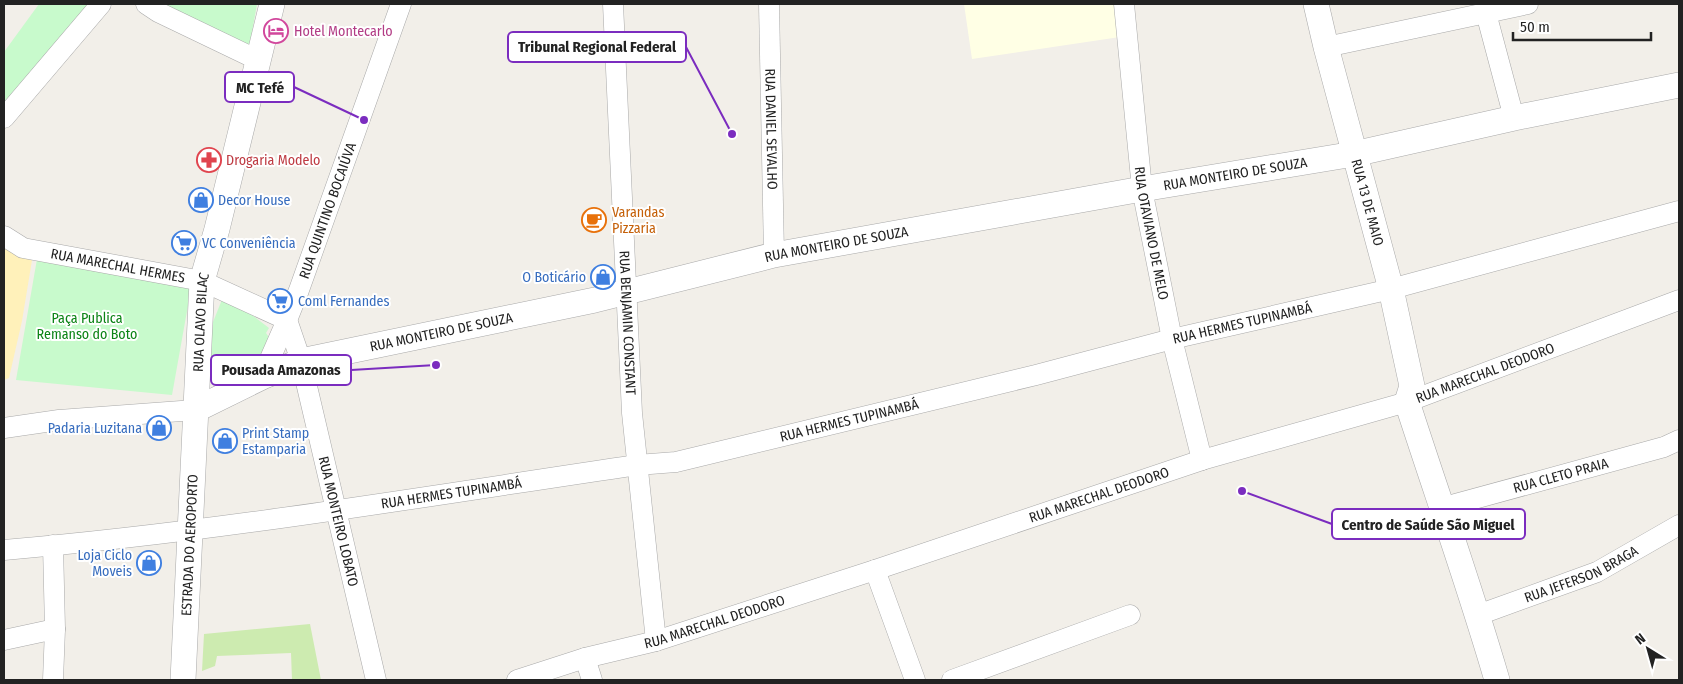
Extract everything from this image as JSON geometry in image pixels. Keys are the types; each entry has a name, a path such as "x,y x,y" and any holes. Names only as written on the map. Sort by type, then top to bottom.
{"street":[{"path":"4,118 101,4"},
{"path":"146,4 158,12 258,60"},
{"name":"RUA OLAVO BILAC","path":"195,410 202,281 217,229 272,4"},
{"name":"RUA QUINTINO BOCAIÚVA","path":"262,377 288,320 401,4"},
{"name":"RUA BENJAMIN CONSTANT","path":"613,4 632,413 656,640"},
{"name":"RUA DANIEL SEVALHO","path":"769,4 774,254"},
{"name":"RUA OTAVIANO DE MELO","path":"1124,4 1142,189 1172,339 1202,460"},
{"name":"RUA 13 DE MAIO","path":"1316,4 1391,289 1412,386 1407,402"},
{"path":"1326,47 1528,4"},
{"path":"1486,13 1514,118"},
{"name":"RUA MONTEIRO DE SOUZA","path":"4,428 59,420 195,410 262,377 301,361 626,292 774,254 1142,189 1354,154 1514,118 1679,86"},
{"name":"RUA HERMES TUPINAMBÁ","path":"4,550 336,510 637,465 676,462 1036,375 1172,339 1391,289 1679,211"},
{"name":"RUA MARECHAL HERMES","path":"4,236 23,248 202,281 288,320"},
{"name":"RUA MARECHAL DEODORO","path":"517,680 585,658 656,640 875,570 1202,460 1407,402 1679,300"},
{"path":"288,320 301,361"},
{"name":"RUA MONTEIRO LOBATO","path":"301,361 376,680"},
{"path":"1407,402 1478,615 1497,680"},
{"name":"ESTRADA DO AEROPORTO","path":"183,680 195,410"},
{"name":"RUA CLETO PRAIA","path":"1441,508 1664,447 1679,440"},
{"name":"RUA JEFERSON BRAGA","path":"1478,615 1598,572 1679,525"},
{"path":"53,545 55,629 53,680"},
{"path":"875,570 915,680"},
{"path":"952,680 1130,615"},
{"path":"4,640 55,629"},
{"path":"585,658 592,680"}],"shaded area":[{"path":"964,4 1115,4 1120,37 972,59"}],"green space":[{"path":"39,4 94,4 4,116 4,52"},
{"path":"156,4 257,4 249,49"},
{"name":"Paça Publica Remanso do Boto","path":"37,259 192,283 172,395 16,380"},
{"path":"223,297 243,308 269,328 266,333 271,340 249,373 220,387 211,373 210,342 213,322"},
{"path":"310,624 321,680 292,680 291,653 217,656 215,666 202,671 204,634"}],"sand":[{"path":"4,243 33,254 22,321 9,378 4,380"}],"place":[{"name":"Hotel Montecarlo","path":"276,31"},
{"name":"MC Tefé","path":"364,120"},
{"name":"Tribunal Regional Federal","path":"732,134"},
{"name":"Drogaria Modelo","path":"209,160"},
{"name":"Decor House","path":"201,200"},
{"name":"Varandas Pizzaria","path":"594,220"},
{"name":"VC Conveniência","path":"184,243"},
{"name":"O Boticário","path":"603,277"},
{"name":"Coml Fernandes","path":"280,301"},
{"name":"Pousada Amazonas","path":"436,365"},
{"name":"Padaria Luzitana","path":"159,428"},
{"name":"Print Stamp Estamparia","path":"225,441"},
{"name":"Centro de Saúde São Miguel","path":"1242,491"},
{"name":"Loja Ciclo Moveis","path":"149,563"}]}
